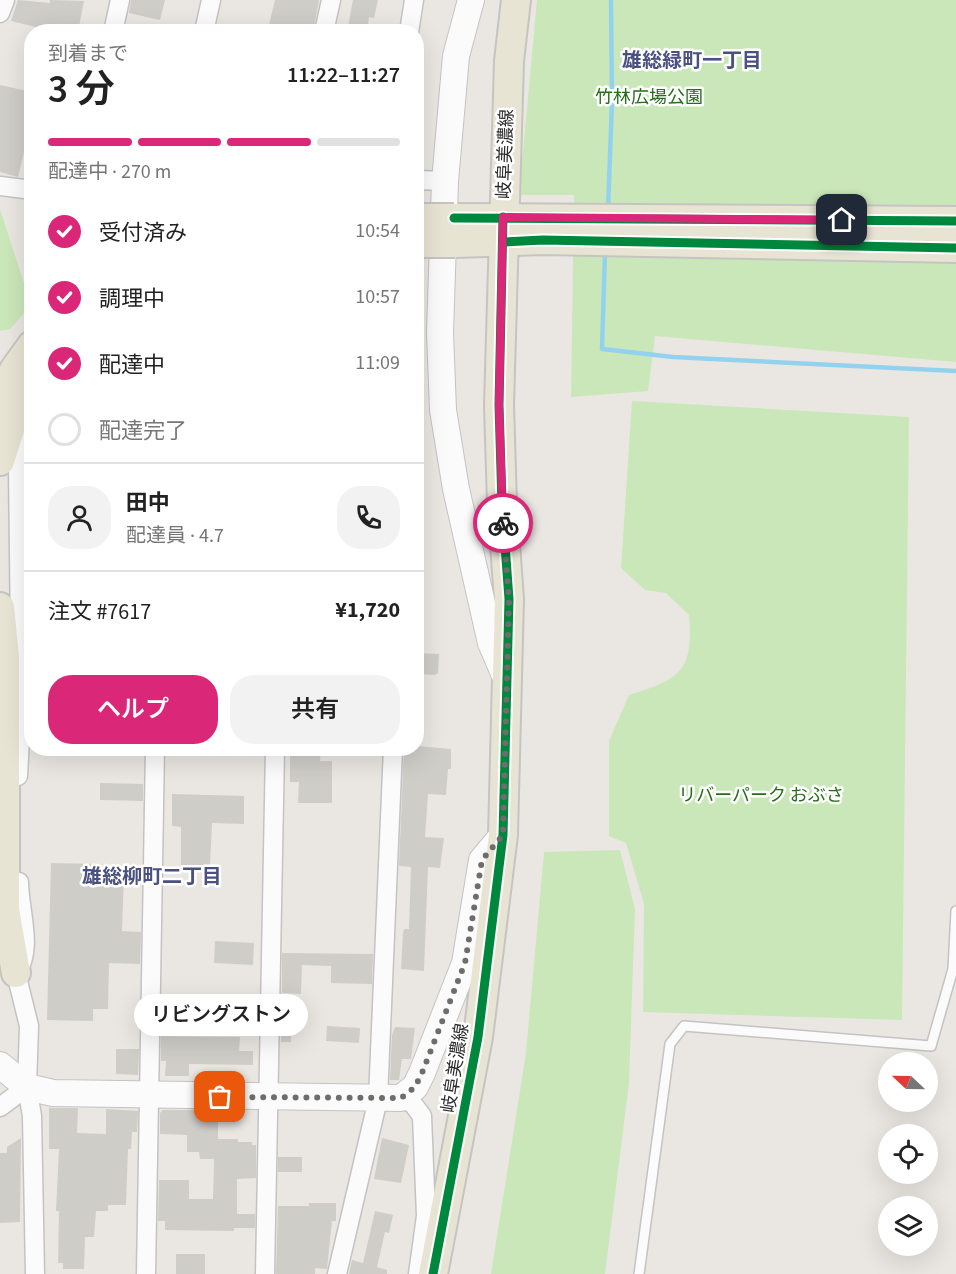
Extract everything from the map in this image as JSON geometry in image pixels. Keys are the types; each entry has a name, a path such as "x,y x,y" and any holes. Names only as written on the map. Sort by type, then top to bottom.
{"main road":[{"name":"岐阜美濃線","path":"433,1274 478,1037 503,835 509,599 502,504 499,405 509,61 516,0"},
{"path":"424,220 454,231"},
{"path":"424,241 454,231 956,221"},
{"path":"544,229 956,248"},
{"path":"0,400 14,370 24,356"},
{"path":"0,460 13,420 24,398"},
{"path":"0,607 5,657 5,909 16,974"}],"street":[{"path":"0,13 6,0"},
{"path":"115,24 120,0"},
{"path":"206,24 211,0"},
{"path":"326,24 331,0"},
{"path":"410,24 414,0"},
{"path":"471,0 456,56 445,181 440,333 443,410 456,489 491,643 508,683"},
{"path":"424,180 445,181"},
{"path":"0,186 24,189"},
{"path":"24,447 18,466 24,600"},
{"path":"24,719 19,903 25,948 22,965 16,974 29,1026 27,1087 32,1116 35,1274"},
{"path":"146,1274 155,756"},
{"path":"265,1274 275,756"},
{"path":"337,1274 389,1098 393,756"},
{"path":"389,1098 415,1087 465,963 482,860 503,835"},
{"path":"0,1065 27,1087 53,1093 389,1098 412,1104 422,1116 426,1216 418,1274"},
{"path":"0,1107 27,1087"}],"lane":[{"path":"639,1274 670,1044 684,1026 931,1046 953,969 956,911"}],"green space":[{"name":"竹林広場公園","path":"537,0 956,0 956,362 655,336 648,391 571,397 574,195 519,195"},
{"path":"0,209 24,283 24,313 10,329 0,331"},
{"name":"リバーパーク おぶさ","path":"632,401 909,417 902,1020 643,1012 644,904 626,843 609,836 609,741 629,695 660,684 680,670 689,649 690,634 689,615 666,593 645,590 621,568"},
{"path":"620,850 635,909 629,1083 605,1274 491,1274 526,1053 544,852"}],"building":[{"path":"18,0 50,3 50,0 84,1 80,24 24,24 11,21"},
{"path":"131,0 165,0 160,20 129,13"},
{"path":"275,0 319,0 314,24 269,24"},
{"path":"353,0 378,0 374,18 369,17 368,24 348,24"},
{"path":"0,85 24,90 24,152 18,177 0,172"},
{"path":"424,653 439,654 438,673 424,674"},
{"path":"424,747 451,749 451,769 448,769 446,795 428,794 425,837 444,838 440,868 428,867 424,971 401,969 403,933 404,929 409,929 411,867 399,866 404,756 424,756"},
{"path":"290,756 320,756 320,761 332,761 332,803 298,803 299,782 290,782"},
{"path":"100,783 143,784 143,801 100,800"},
{"path":"172,794 244,796 244,824 212,823 210,866 181,865 181,827 172,826"},
{"path":"51,863 94,864 93,872 124,873 122,931 141,932 140,964 109,963 108,1009 93,1009 93,1021 47,1020"},
{"path":"215,941 254,943 253,965 214,963"},
{"path":"282,953 373,954 372,984 331,983 331,966 302,965 301,994 282,993"},
{"path":"327,1026 360,1028 359,1043 326,1041"},
{"path":"395,1027 415,1028 411,1059 402,1059 399,1080 390,1080 392,1035"},
{"path":"281,1028 291,1029 291,1042 281,1042"},
{"path":"161,1036 240,1037 239,1051 253,1051 253,1065 189,1064 189,1076 165,1076 166,1061 161,1061"},
{"path":"116,1049 139,1049 138,1075 116,1074"},
{"path":"49,1108 78,1108 77,1133 106,1134 106,1109 138,1111 137,1132 132,1132 131,1149 128,1149 126,1205 108,1205 108,1211 96,1211 94,1237 85,1237 84,1269 63,1269 63,1263 58,1263 59,1211 56,1211 59,1149 49,1149"},
{"path":"163,1110 206,1110 206,1113 218,1113 218,1139 238,1139 238,1142 252,1142 252,1145 256,1145 256,1178 237,1179 237,1214 255,1214 255,1228 234,1228 234,1231 165,1230 165,1221 158,1221 159,1180 189,1180 189,1199 213,1199 214,1159 200,1159 199,1152 187,1152 187,1135 160,1134 160,1113"},
{"path":"21,1138 20,1222 0,1223 0,1153 7,1153 7,1147"},
{"path":"382,1138 409,1145 401,1183 374,1179"},
{"path":"278,1157 302,1157 302,1172 278,1172"},
{"path":"309,1203 336,1203 336,1221 332,1221 327,1269 315,1268 315,1274 276,1274 278,1206 309,1206"},
{"path":"375,1211 393,1215 389,1233 385,1232 377,1267 387,1270 387,1274 349,1274 352,1260 363,1263"},
{"path":"176,1254 205,1254 205,1274 176,1274"}],"waterway":[{"path":"608,210 612,101 611,0"},
{"path":"605,252 602,349 673,357 956,371"}],"cycle path":[{"path":"433,1274 478,1037 503,835 509,599 502,504 499,405 503,217"},
{"path":"454,218 956,221"},
{"path":"503,242 543,240 956,248"}],"way so far":[{"path":"220,1097 401,1098 415,1087 422,1073 465,963 482,860 503,835 509,599 503,523"}],"place":[{"name":"リビングストン","path":"220,1097"}],"district":[{"name":"雄総緑町一丁目","path":"692,60"},
{"name":"雄総柳町二丁目","path":"152,876"}],"route":[{"path":"503,523 499,405 503,217 842,220"}]}
